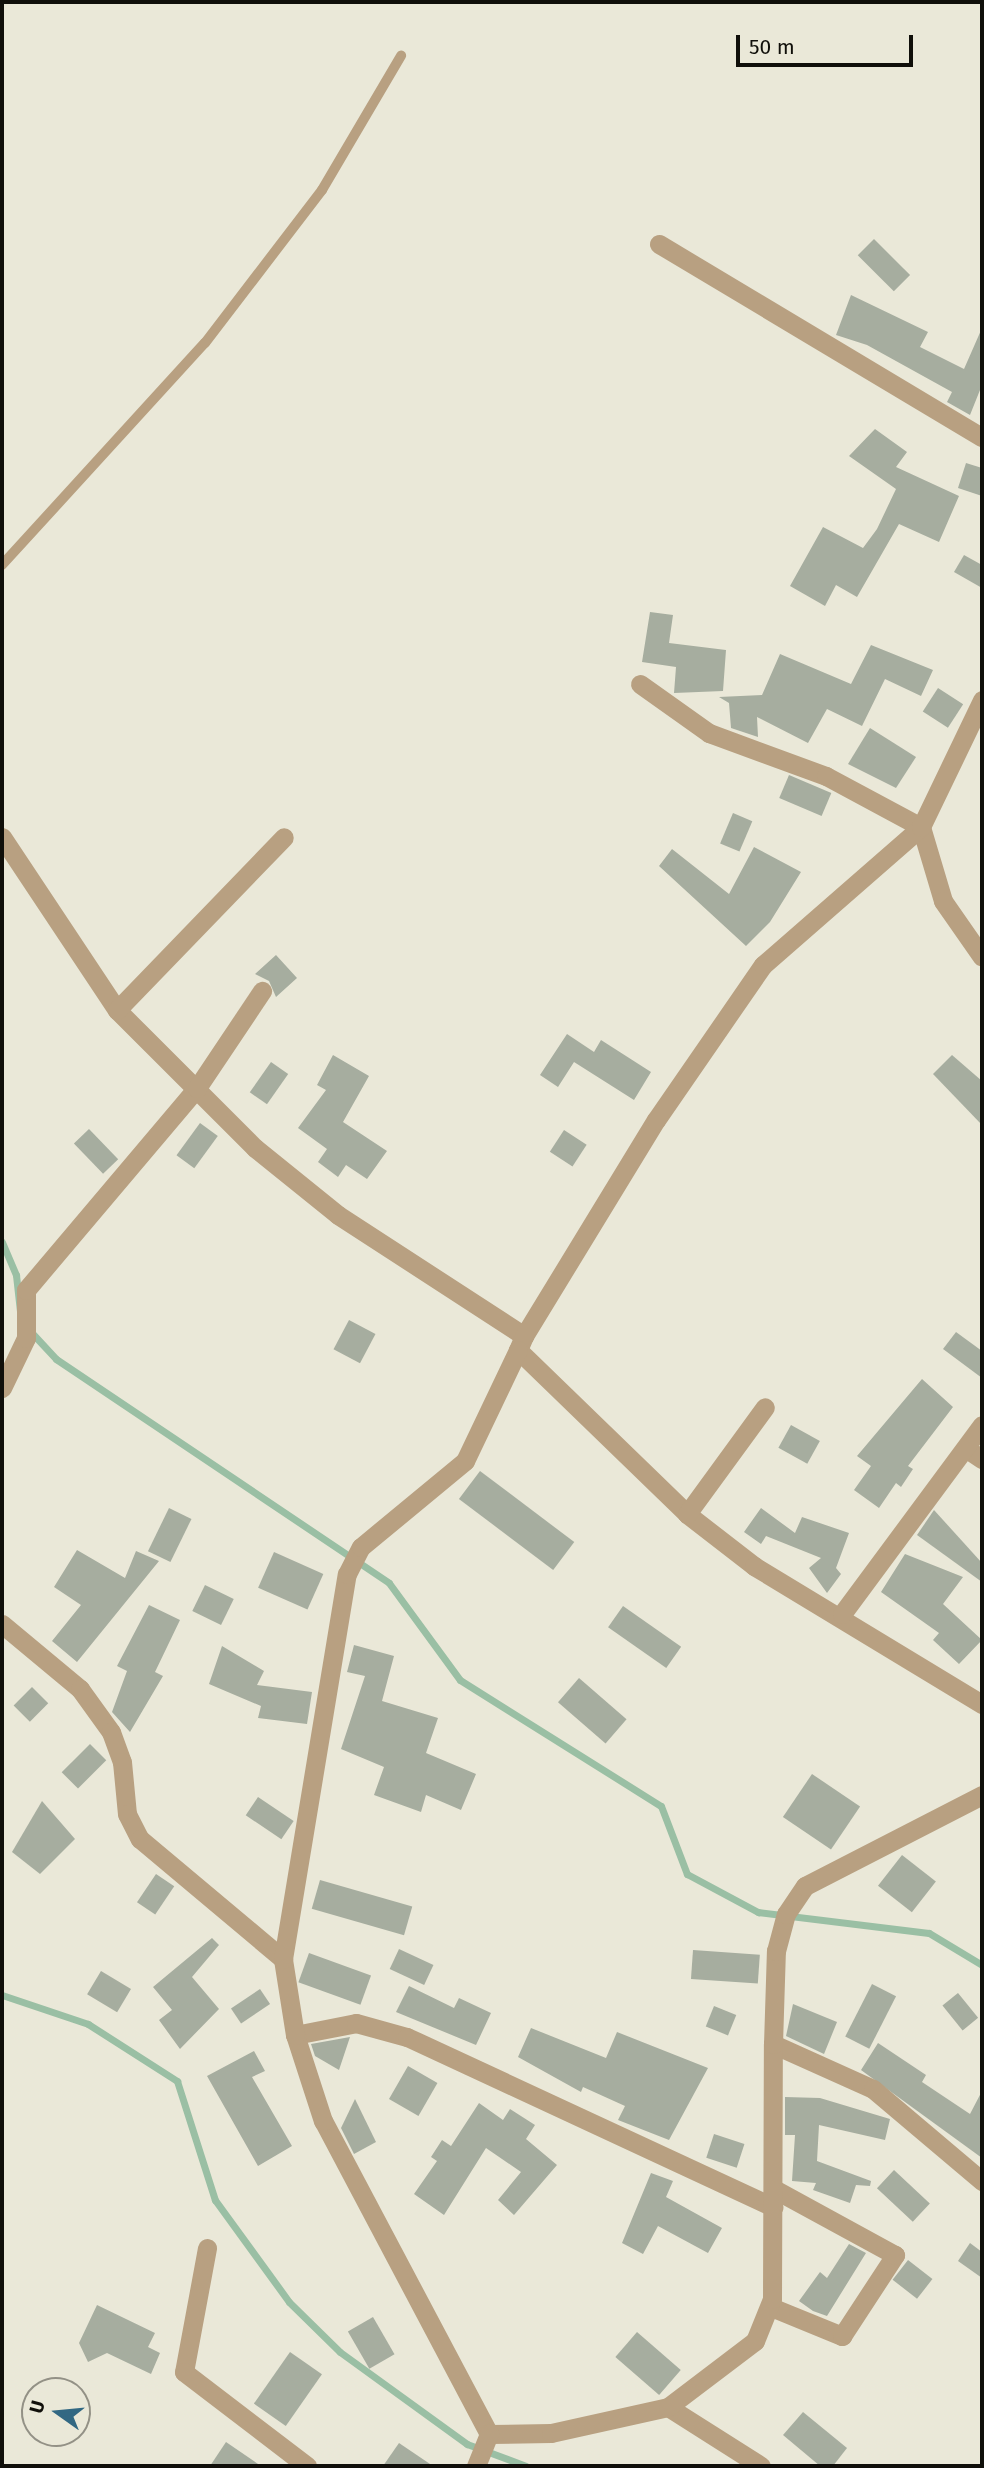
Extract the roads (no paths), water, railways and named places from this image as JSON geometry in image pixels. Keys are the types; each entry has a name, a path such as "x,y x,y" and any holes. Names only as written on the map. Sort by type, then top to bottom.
{"street":[{"path":"659,244 982,437"},
{"path":"640,684 709,733 826,776 921,827 943,901 982,957"},
{"path":"476,2466 487,2438 323,2121 295,2035 283,1959 347,1574 361,1548 465,1461 521,1343 656,1120 763,965 921,827 982,700"},
{"path":"2,837 117,1010 255,1148 338,1215 521,1343 687,1514 754,1566 842,1614 982,1704"},
{"path":"117,1010 284,837"},
{"path":"2,1388 26,1338 26,1290 197,1088 262,991"},
{"path":"687,1514 765,1407"},
{"path":"842,1614 975,1454 982,1425"},
{"path":"2,1624 80,1689 111,1732 122,1762 127,1814 140,1839 283,1959"},
{"path":"487,2438 551,2433 668,2407 755,2341 771,2307 776,1951 786,1913 806,1886 982,1795"},
{"path":"295,2035 356,2023 407,2037 774,2198 895,2255 842,2336 771,2307"},
{"path":"773,2044 873,2089 982,2181"},
{"path":"207,2248 184,2372 297,2464"},
{"path":"668,2407 761,2466"}],"lane":[{"path":"2,565 205,344 322,190 401,56"}],"waterway":[{"path":"2,1242 16,1275 21,1320"},
{"path":"31,1332 56,1359 389,1583 460,1680 661,1806 687,1874 758,1912 929,1933 982,1965"},
{"path":"2,1995 88,2024 177,2081 215,2200 289,2302 340,2352 467,2444 526,2466"}]}
